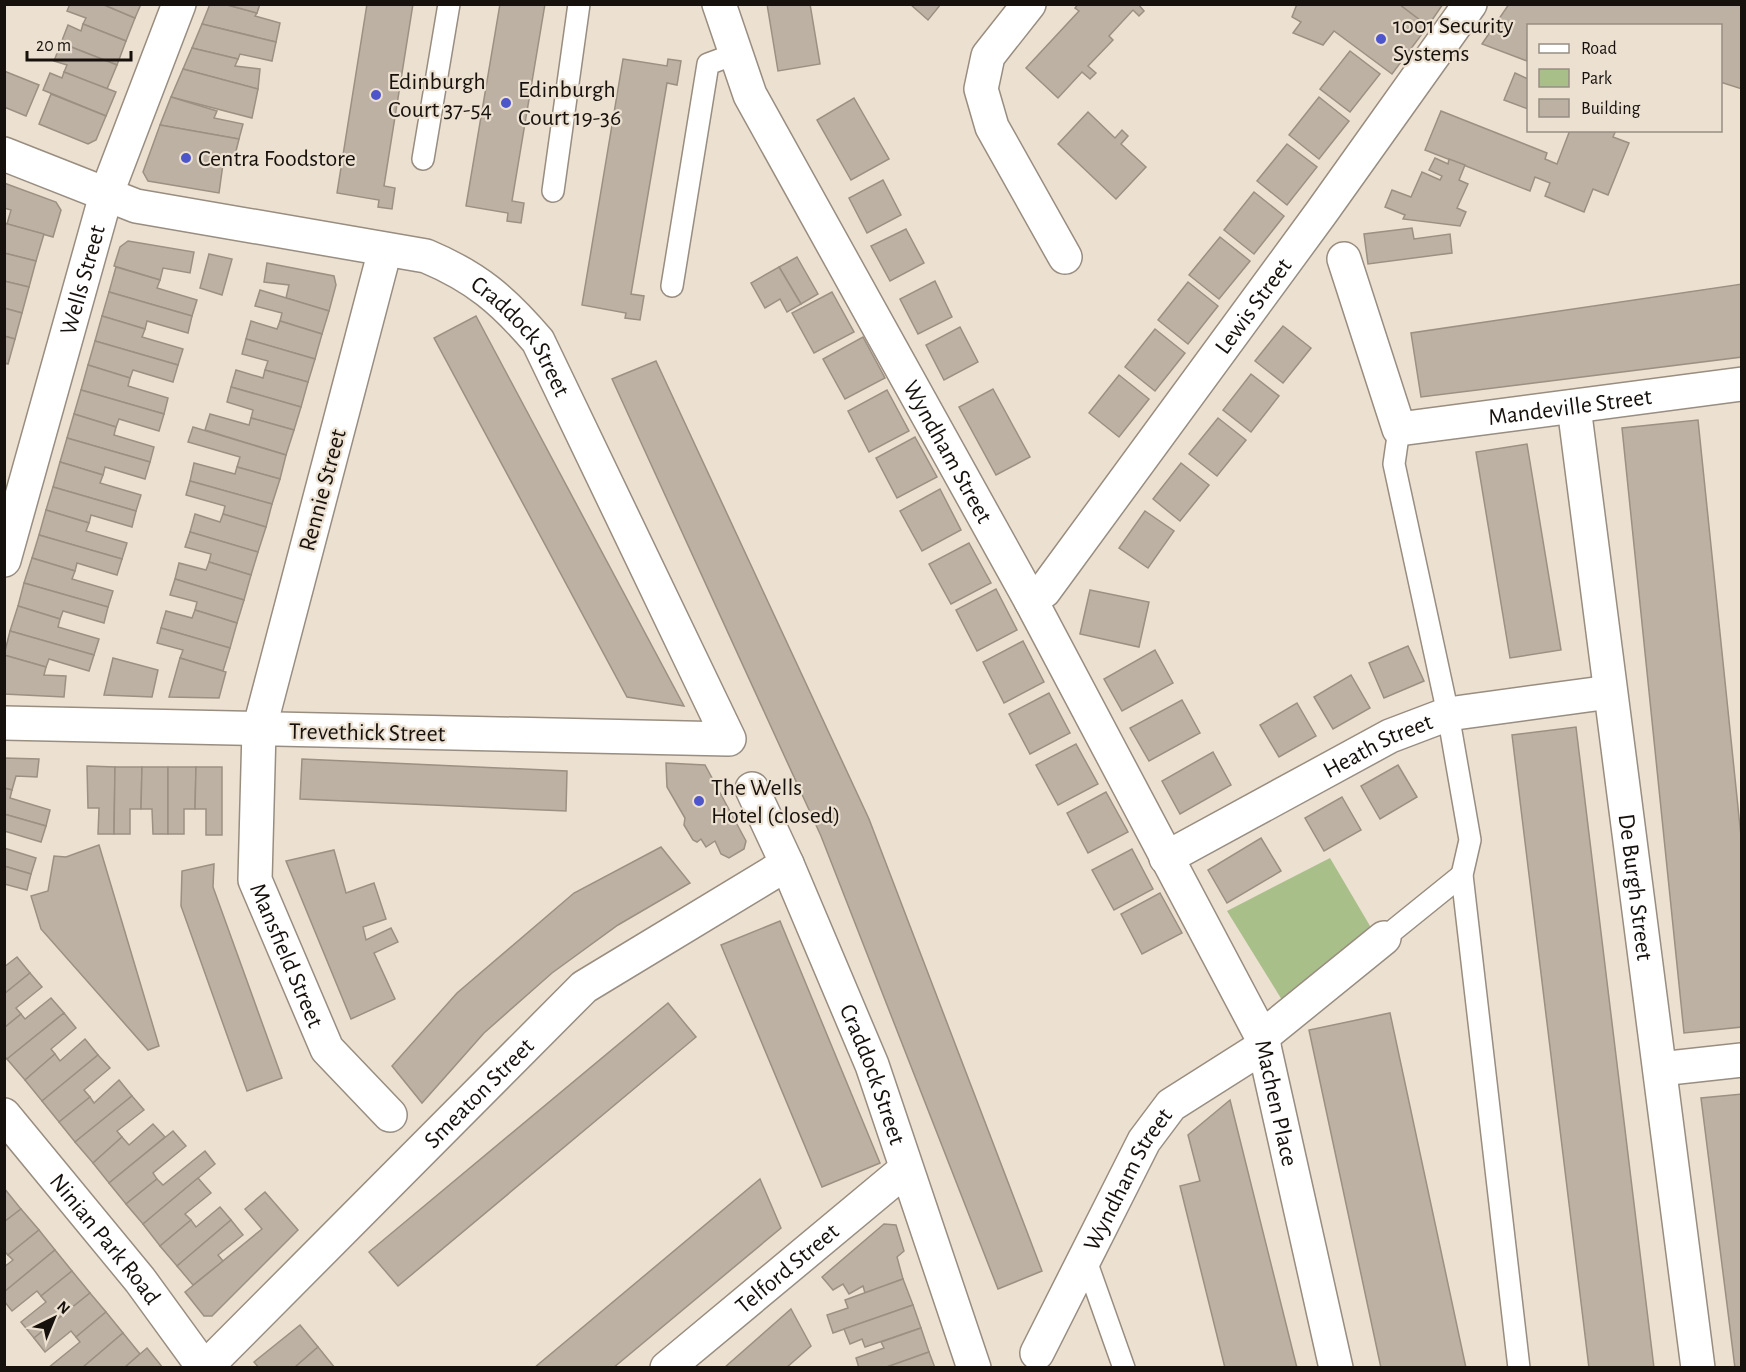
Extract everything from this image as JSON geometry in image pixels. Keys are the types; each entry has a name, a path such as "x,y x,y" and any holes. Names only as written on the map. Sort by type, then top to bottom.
{"street":[{"name":"Wells Street","path":"4,560 106,195 179,4"},
{"name":"Wyndham Street","path":"719,4 750,95 1030,601 1140,810"},
{"path":"1029,4 988,56 981,88 992,127 1065,257"},
{"name":"Lewis Street","path":"1030,601 1044,591 1321,213 1470,4"},
{"name":"Craddock Street","path":"4,154 136,206 426,256 463,271 513,311 538,341 729,739"},
{"name":"Rennie Street","path":"260,730 385,250"},
{"path":"1344,259 1399,429"},
{"name":"Mandeville Street","path":"1399,429 1742,384"},
{"name":"De Burgh Street","path":"1574,407 1698,1368"},
{"name":"Heath Street","path":"1166,858 1390,736 1448,714 1610,692"},
{"name":"Trevethick Street","path":"4,723 729,739"},
{"name":"Mansfield Street","path":"260,730 255,880 327,1049 390,1115"},
{"name":"Craddock Street","path":"752,789 787,864 872,1065 974,1368"},
{"name":"Machen Place","path":"1140,810 1263,1041 1336,1368"},
{"name":"Smeaton Street","path":"205,1368 584,987 787,864"},
{"name":"Wyndham Street","path":"1037,1353 1144,1141 1171,1105 1263,1041 1384,938"},
{"path":"1660,1069 1742,1060"},
{"name":"Ninian Park Road","path":"4,1115 146,1287 205,1368"},
{"name":"Telford Street","path":"667,1368 906,1170"}],"lane":[{"path":"423,159 449,4"},
{"path":"553,190 579,4"},
{"path":"672,286 708,64 735,54"},
{"path":"1399,429 1394,464 1448,714 1470,840 1462,874 1520,1368"},
{"path":"1384,938 1462,874"},
{"path":"1084,1258 1124,1368"}],"green space":[{"path":"1330,858 1373,931 1282,1000 1227,911"}],"building":[{"path":"70,4 102,4 135,18 126,41 83,24 86,18 67,11"},
{"path":"102,4 141,4 135,18"},
{"path":"210,4 224,4 257,13 255,16 280,23 276,42 202,24"},
{"path":"224,4 260,4 257,13"},
{"name":"Edinburgh Court 37-54","path":"367,4 413,4 384,186 395,188 392,209 378,207 379,200 337,193"},
{"name":"Edinburgh Court 19-36","path":"500,4 545,4 512,201 524,203 521,223 507,221 508,213 466,206"},
{"path":"767,4 810,4 820,64 778,71"},
{"path":"910,4 941,4 928,20"},
{"path":"1078,4 1138,4 1144,11 1139,16 1133,10 1109,36 1113,40 1088,66 1096,73 1090,79 1082,72 1058,98 1026,68 1079,11 1075,8"},
{"name":"1001 Security Systems","path":"1297,4 1399,4 1428,26 1392,74 1334,31 1323,45 1293,33 1301,22 1292,17"},
{"path":"1399,4 1443,4 1428,26"},
{"path":"1509,4 1742,4 1742,89 1722,83 1722,24 1527,24 1527,61 1482,44"},
{"path":"83,24 126,41 117,65 61,43 68,25 81,31"},
{"path":"202,24 276,42 272,61 240,54 238,59 192,48"},
{"path":"61,43 117,65 107,89 64,72 67,65 54,61"},
{"path":"192,48 238,59 235,66 260,69 258,89 183,69"},
{"path":"1350,51 1380,74 1350,112 1320,89"},
{"path":"623,59 667,66 668,59 681,61 677,85 667,83 631,294 644,296 640,320 625,318 626,313 582,305"},
{"path":"183,69 258,89 252,118 171,97"},
{"path":"4,71 39,85 26,116 4,107"},
{"path":"64,72 116,92 106,116 43,90 50,73 62,78"},
{"path":"1515,73 1527,79 1527,109 1504,100"},
{"path":"51,94 106,116 96,140 88,144 39,124"},
{"path":"171,97 217,111 214,118 243,124 239,139 160,125"},
{"path":"1319,97 1349,121 1319,159 1289,135"},
{"path":"854,98 889,159 851,180 817,120"},
{"path":"1441,111 1547,153 1545,159 1557,164 1569,132 1615,132 1613,137 1629,143 1608,195 1593,189 1584,212 1545,196 1550,183 1535,177 1530,191 1425,150"},
{"path":"1088,112 1115,138 1122,130 1128,136 1121,144 1146,167 1116,199 1058,144"},
{"name":"Centra Foodstore","path":"160,125 239,139 234,159 224,157 219,193 148,181 143,172"},
{"path":"1287,144 1317,167 1287,205 1257,181"},
{"path":"1435,158 1448,164 1449,159 1465,165 1459,180 1468,184 1457,208 1466,212 1460,226 1403,219 1405,215 1385,207 1392,190 1411,197 1422,172 1440,180 1442,176 1429,170"},
{"path":"883,180 901,215 867,233 849,198"},
{"path":"4,183 56,202 61,210 53,237 7,224 11,210 4,208"},
{"path":"1254,192 1284,216 1254,254 1224,230"},
{"path":"4,223 44,234 36,261 4,253"},
{"path":"1412,228 1414,239 1450,234 1452,253 1368,264 1364,234"},
{"path":"906,229 924,263 890,281 871,246"},
{"path":"1220,237 1250,261 1219,299 1189,275"},
{"path":"128,241 194,252 190,273 163,268 160,280 114,266 120,247"},
{"path":"4,253 36,261 29,287 4,281"},
{"path":"209,254 232,259 222,295 200,288"},
{"path":"797,257 818,294 801,304 779,267"},
{"path":"267,263 334,276 336,285 329,311 286,298 289,285 264,282"},
{"path":"116,267 160,280 157,288 197,300 192,316 109,292"},
{"path":"779,267 801,304 787,312 780,299 765,308 751,283"},
{"path":"4,281 29,287 22,313 4,308"},
{"path":"935,281 952,317 918,334 900,299"},
{"path":"1188,282 1218,306 1188,344 1158,320"},
{"path":"1742,284 1742,357 1421,397 1411,333"},
{"path":"260,290 329,311 322,334 280,321 282,313 255,306"},
{"path":"109,292 192,316 188,333 147,321 145,329 102,316"},
{"path":"832,292 854,332 814,353 792,313"},
{"path":"4,308 22,313 15,339 4,336"},
{"path":"102,316 145,329 142,337 183,349 178,365 95,341"},
{"path":"476,316 684,706 627,697 434,338"},
{"path":"251,321 277,329 280,321 322,334 315,359 246,339"},
{"path":"1283,326 1311,348 1283,383 1255,361"},
{"path":"960,327 978,362 944,380 926,345"},
{"path":"1155,329 1185,353 1155,391 1125,367"},
{"path":"4,336 15,339 8,364 4,363"},
{"path":"863,337 885,378 845,399 823,359"},
{"path":"246,339 315,359 308,382 265,370 268,361 242,354"},
{"path":"95,341 178,365 173,382 133,370 130,378 88,365"},
{"path":"656,361 869,819 1042,1271 998,1289 821,836 612,379"},
{"path":"88,365 130,378 128,386 168,398 164,414 81,390"},
{"path":"236,370 263,378 265,370 308,382 301,407 231,387"},
{"path":"1251,374 1279,396 1251,432 1223,410"},
{"path":"1119,375 1149,399 1119,437 1089,413"},
{"path":"231,387 301,407 294,430 251,418 253,410 227,402"},
{"path":"993,389 1030,457 996,475 959,407"},
{"path":"81,390 164,414 159,431 119,419 116,427 74,414"},
{"path":"887,390 909,431 869,452 848,411"},
{"path":"74,414 116,427 114,435 154,447 150,462 67,438"},
{"path":"210,414 249,425 251,418 294,430 286,455 205,430"},
{"path":"1218,418 1246,440 1217,476 1189,454"},
{"path":"1698,420 1742,846 1742,1027 1684,1033 1622,428"},
{"path":"193,427 286,455 280,479 237,467 240,457 188,442"},
{"path":"915,437 937,477 897,498 876,458"},
{"path":"67,438 150,462 145,479 105,467 103,475 60,462"},
{"path":"1527,444 1561,650 1510,658 1476,452"},
{"path":"60,462 103,475 100,483 141,495 136,511 53,487"},
{"path":"194,463 235,474 237,467 280,479 272,504 190,481"},
{"path":"1181,463 1209,485 1180,521 1153,499"},
{"path":"190,481 272,504 266,527 223,514 225,506 186,495"},
{"path":"53,487 136,511 132,527 91,515 89,523 46,510"},
{"path":"940,489 961,530 922,551 900,511"},
{"path":"46,510 89,523 86,531 127,543 122,559 39,535"},
{"path":"1145,511 1174,531 1148,568 1119,548"},
{"path":"195,514 220,522 223,514 266,527 258,552 190,532"},
{"path":"190,532 258,552 251,575 209,562 211,554 185,547"},
{"path":"39,535 122,559 117,575 77,563 75,571 32,558"},
{"path":"969,543 991,583 951,604 929,564"},
{"path":"32,558 75,571 72,579 113,591 108,607 24,583"},
{"path":"209,562 251,575 244,600 175,579 179,563 206,570"},
{"path":"175,579 244,600 237,623 195,610 197,602 170,595"},
{"path":"24,583 108,607 104,623 63,611 60,619 18,606"},
{"path":"996,589 1017,630 977,651 956,610"},
{"path":"1090,590 1149,602 1139,647 1080,634"},
{"path":"18,606 60,619 58,627 99,639 94,655 10,631"},
{"path":"195,610 237,623 230,648 161,628 166,611 192,618"},
{"path":"161,628 230,648 223,671 180,658 183,650 157,643"},
{"path":"10,631 94,655 89,671 49,659 46,667 4,655"},
{"path":"1023,641 1044,682 1004,703 983,662"},
{"path":"1408,646 1424,681 1384,698 1369,663"},
{"path":"1155,650 1173,683 1122,711 1104,679"},
{"path":"4,655 46,667 44,675 66,676 64,697 4,694"},
{"path":"113,658 158,670 152,697 104,695"},
{"path":"180,658 226,672 219,698 169,697"},
{"path":"1351,675 1370,708 1333,729 1314,697"},
{"path":"1049,693 1070,733 1030,754 1009,714"},
{"path":"1182,700 1200,733 1149,761 1130,728"},
{"path":"1297,703 1316,736 1279,757 1260,725"},
{"path":"1576,727 1654,1368 1589,1368 1512,735"},
{"path":"1076,744 1098,784 1058,805 1036,765"},
{"path":"1213,752 1231,785 1180,814 1162,781"},
{"path":"4,758 39,759 37,777 16,776 12,790 4,788"},
{"path":"302,759 567,771 566,811 300,799"},
{"name":"The Wells Hotel (closed)","path":"666,763 705,765 746,841 744,849 729,858 721,854 715,841 706,847 701,839 697,842 693,840 684,825 685,818 667,787"},
{"path":"1398,765 1417,797 1380,819 1361,786"},
{"path":"87,766 115,767 114,834 98,834 99,808 88,808"},
{"path":"115,767 142,767 141,809 130,809 130,834 114,834"},
{"path":"142,767 168,767 168,834 153,834 152,809 141,809"},
{"path":"168,767 196,767 195,809 184,809 184,834 168,834"},
{"path":"196,767 222,767 222,835 206,835 206,809 195,809"},
{"path":"4,788 12,790 10,798 50,810 46,826 4,814"},
{"path":"1106,792 1128,832 1088,853 1067,813"},
{"path":"1342,797 1361,830 1324,851 1305,818"},
{"path":"4,814 46,826 41,842 4,831"},
{"path":"1261,838 1281,871 1227,903 1208,870"},
{"path":"99,845 159,1046 148,1050 41,929 31,896 48,891 54,856 66,857"},
{"path":"661,847 690,883 618,925 552,973 484,1033 422,1103 392,1066 457,993 574,893"},
{"path":"4,848 36,858 31,874 4,866"},
{"path":"1132,849 1153,889 1114,910 1092,870"},
{"path":"334,850 346,893 374,883 386,919 363,927 366,940 391,928 398,942 374,953 395,999 351,1019 286,861"},
{"path":"214,864 213,887 282,1078 247,1091 181,906 182,871"},
{"path":"4,866 31,874 27,890 4,884"},
{"path":"1160,893 1182,933 1142,954 1121,914"},
{"path":"780,921 880,1163 822,1187 721,945"},
{"path":"17,957 30,973 4,994 4,967"},
{"path":"30,973 42,987 16,1008 21,1014 4,1028 4,994"},
{"path":"51,998 64,1013 7,1059 4,1056 4,1028 21,1014 25,1019"},
{"path":"668,1003 696,1037 398,1286 369,1252"},
{"path":"64,1013 76,1028 51,1049 55,1054 25,1080 7,1059"},
{"path":"1390,1013 1466,1368 1381,1368 1309,1030"},
{"path":"85,1039 98,1055 42,1101 25,1080 55,1054 60,1061"},
{"path":"98,1055 110,1068 84,1090 90,1097 59,1122 42,1101"},
{"path":"119,1080 132,1096 75,1142 59,1122 90,1097 94,1103"},
{"path":"1742,1094 1742,1368 1735,1368 1701,1098"},
{"path":"132,1096 144,1110 117,1131 122,1137 93,1163 75,1142"},
{"path":"1230,1100 1297,1368 1225,1368 1180,1186 1200,1181 1188,1135"},
{"path":"153,1124 165,1137 109,1183 93,1163 122,1137 129,1145"},
{"path":"173,1131 186,1146 153,1173 157,1179 126,1204 109,1183"},
{"path":"205,1151 215,1164 143,1224 126,1204 157,1179 163,1185"},
{"path":"198,1178 211,1193 185,1214 191,1220 160,1246 143,1224"},
{"path":"760,1179 781,1228 613,1368 534,1368"},
{"path":"4,1188 21,1209 4,1222"},
{"path":"265,1192 298,1230 212,1316 204,1316 185,1292 262,1229 245,1209"},
{"path":"220,1207 231,1220 177,1266 160,1246 191,1220 196,1227"},
{"path":"21,1209 39,1230 8,1255 4,1251 4,1222"},
{"path":"231,1220 243,1235 218,1255 223,1261 193,1285 177,1266"},
{"path":"884,1224 896,1225 904,1251 897,1257 903,1279 865,1293 863,1286 849,1294 843,1284 833,1290 822,1277"},
{"path":"39,1230 55,1250 4,1292 4,1267 13,1260 8,1255"},
{"path":"55,1250 72,1271 41,1296 37,1291 12,1311 4,1301 4,1292"},
{"path":"72,1271 90,1293 34,1338 21,1322 46,1302 41,1296"},
{"path":"903,1279 913,1305 833,1333 827,1315 848,1308 845,1300"},
{"path":"90,1293 106,1312 76,1337 71,1331 45,1352 34,1338"},
{"path":"913,1305 921,1328 865,1347 862,1339 850,1344 844,1329"},
{"path":"791,1309 811,1346 786,1368 724,1368"},
{"path":"106,1312 123,1333 82,1368 48,1368 80,1342 76,1337"},
{"path":"300,1325 318,1347 294,1368 259,1368 254,1362"},
{"path":"921,1328 929,1352 884,1368 859,1368 856,1358 884,1348 881,1342"},
{"path":"123,1333 140,1354 124,1368 82,1368"},
{"path":"318,1347 335,1368 294,1368"},
{"path":"147,1348 163,1368 124,1368 140,1354"},
{"path":"929,1352 935,1368 884,1368"}],"place":[{"name":"1001 Security Systems","path":"1381,39"},
{"name":"Edinburgh Court 37-54","path":"376,95"},
{"name":"Edinburgh Court 19-36","path":"506,103"},
{"name":"Centra Foodstore","path":"186,158"},
{"name":"The Wells Hotel (closed)","path":"699,801"}]}
